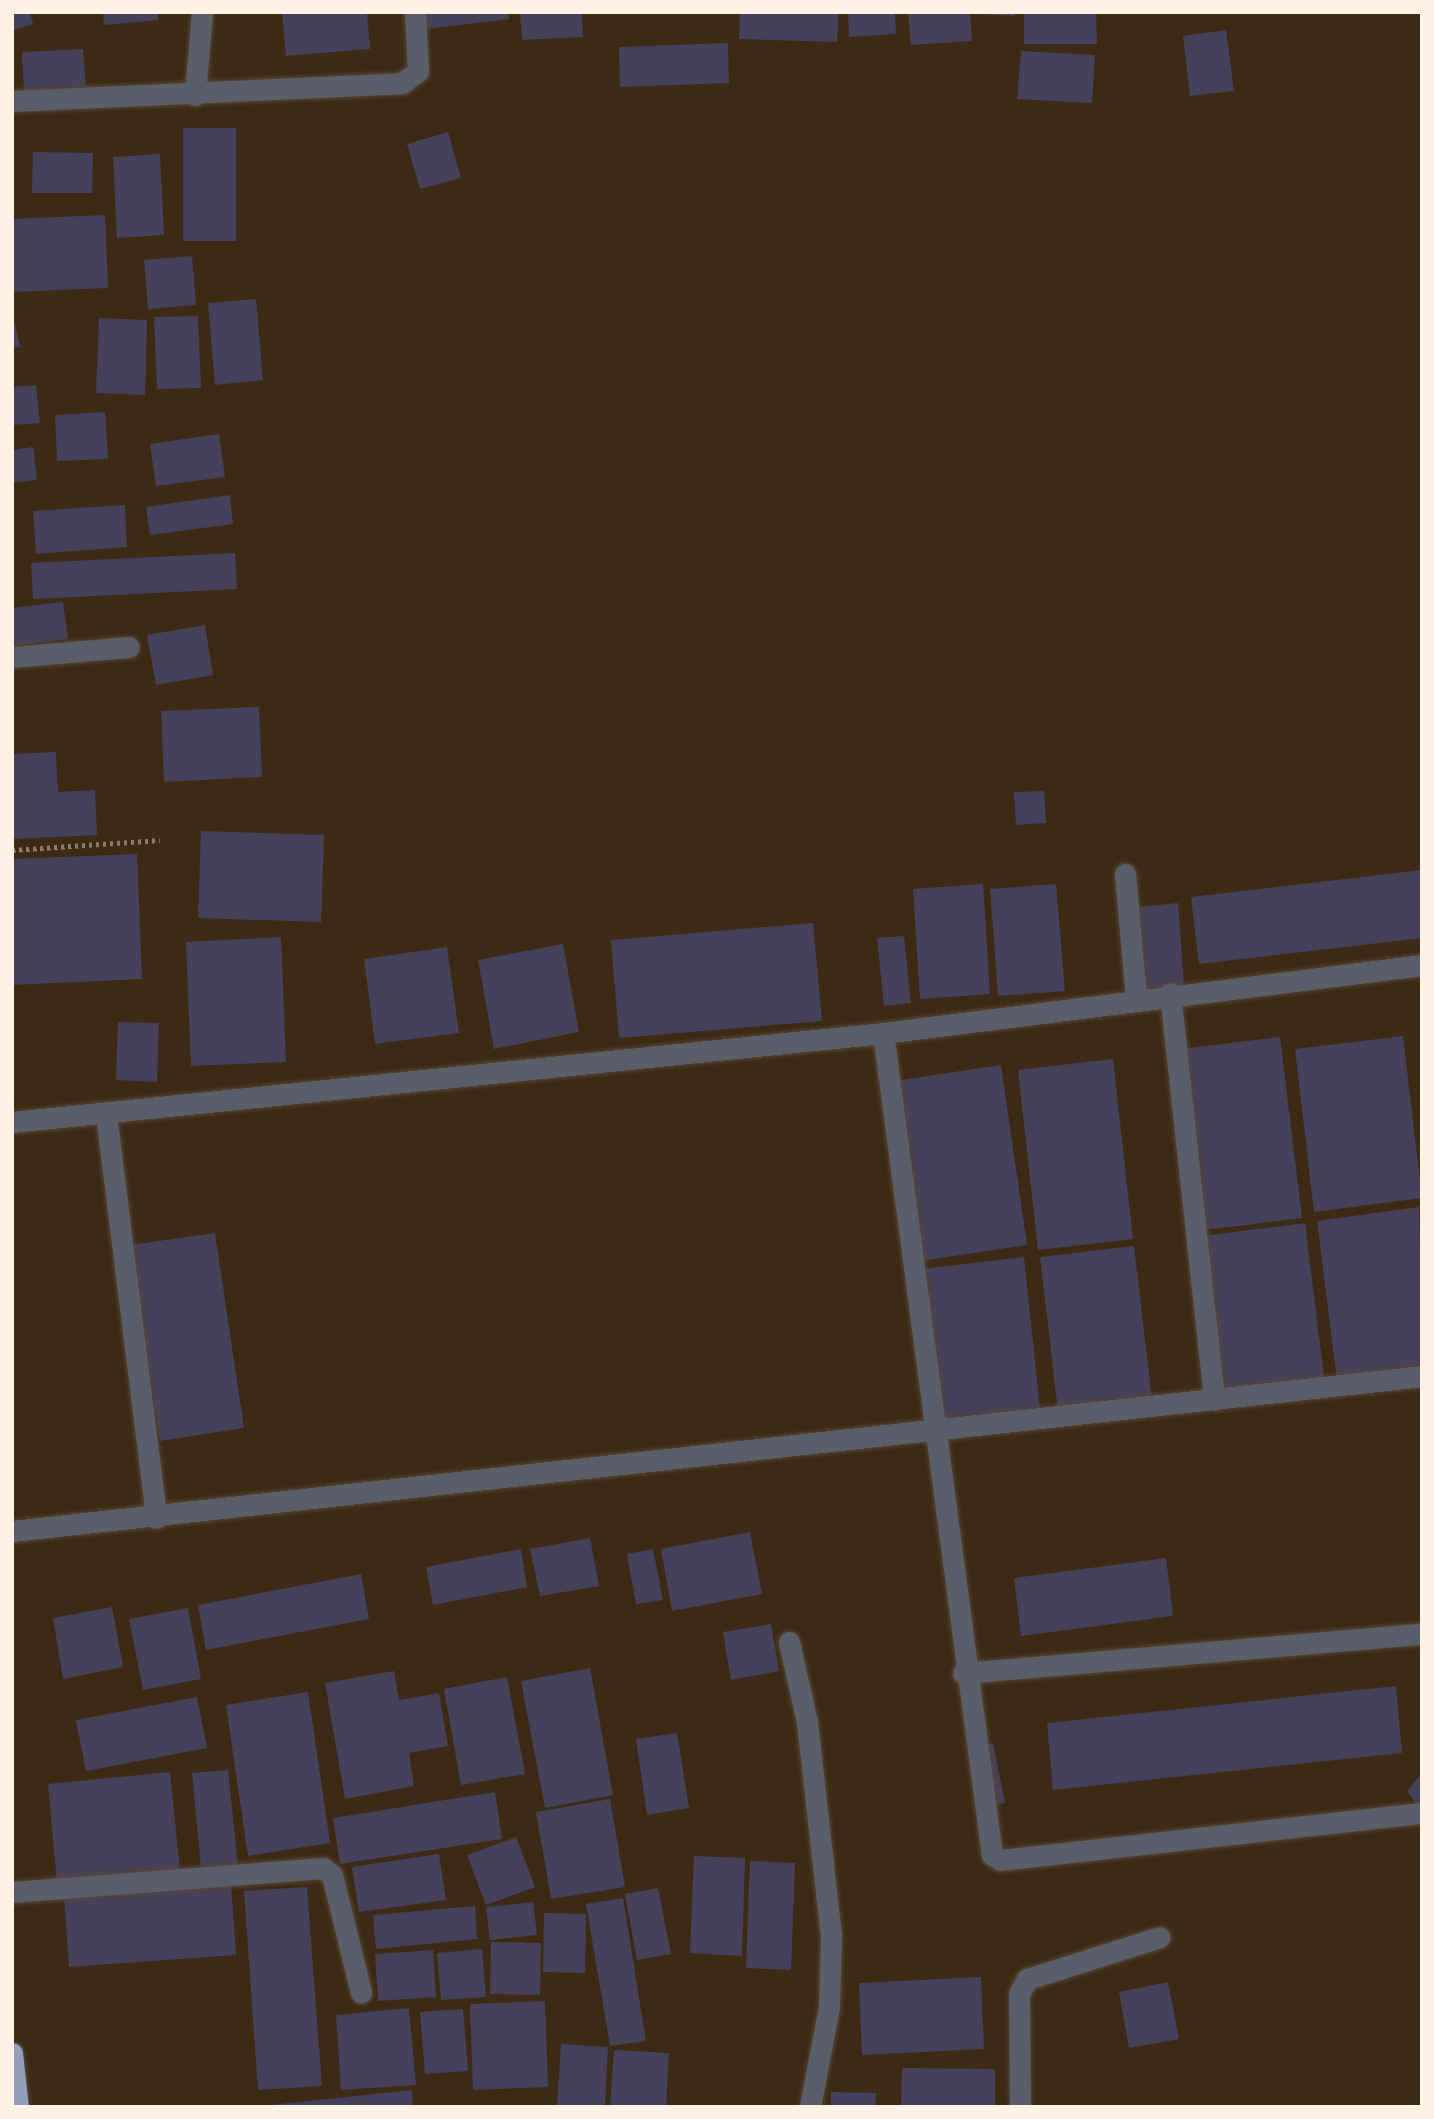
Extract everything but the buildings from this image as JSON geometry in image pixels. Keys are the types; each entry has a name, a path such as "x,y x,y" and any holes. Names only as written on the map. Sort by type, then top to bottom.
{"highway":[{"path":"12,2053 18,2107"}],"street":[{"path":"195,95 202,12"},
{"path":"12,101 195,95 402,83 418,71 415,12"},
{"path":"12,657 129,648"},
{"path":"1125,874 1136,998"},
{"path":"12,1122 106,1114 289,1089 883,1033 1170,993 1422,965"},
{"path":"1170,993 1214,1400"},
{"path":"883,1033 985,1841 1001,1860 1422,1813"},
{"path":"106,1114 156,1518"},
{"path":"12,1531 156,1518 1422,1376"},
{"path":"963,1673 1422,1634"},
{"path":"789,1642 807,1721 831,1935 829,2007 810,2107"},
{"path":"12,1892 323,1868 332,1875 361,1992"},
{"path":"1020,2107 1019,1994 1027,1979 1160,1937"}],"path":[{"path":"12,850 160,840"}]}
